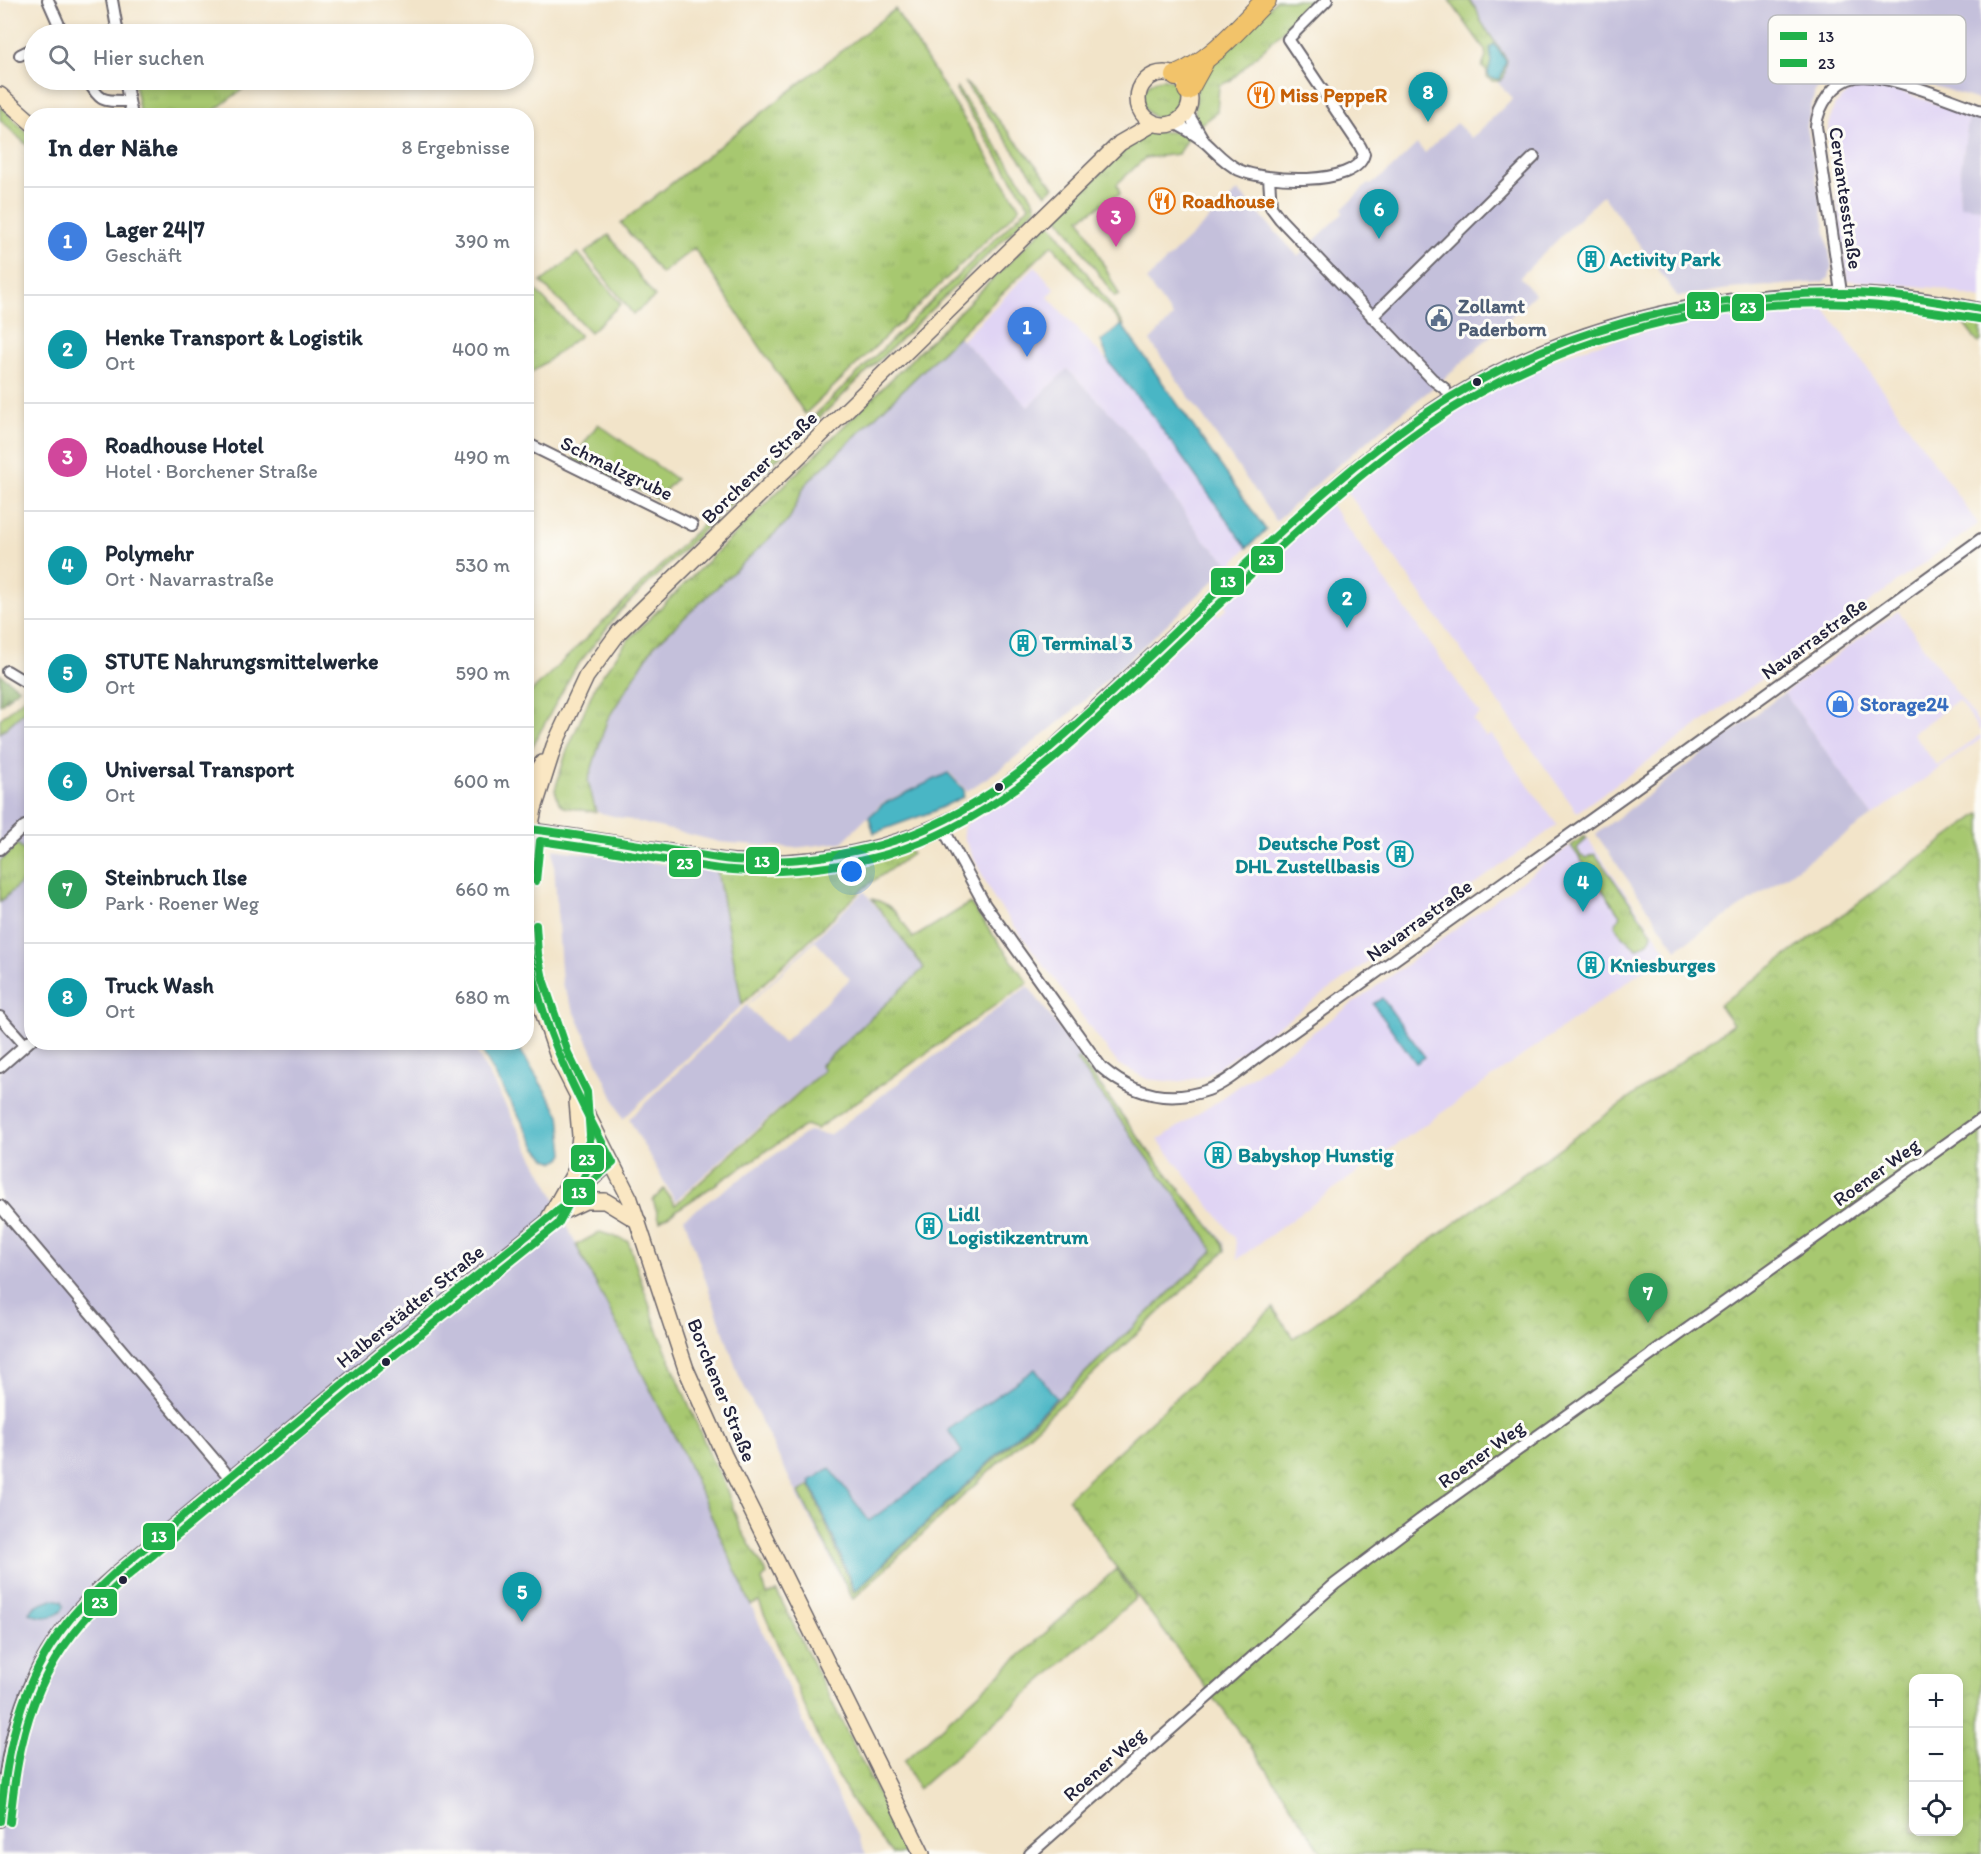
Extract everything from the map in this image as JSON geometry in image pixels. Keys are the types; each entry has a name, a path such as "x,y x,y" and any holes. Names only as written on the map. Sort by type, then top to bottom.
{"highway":[{"path":"1182,83 1266,0"}],"main road":[{"path":"1160,73 1182,83 1190,101 1187,112 1175,123 1167,126 1153,124 1147,120 1140,111 1138,94 1145,80 1160,73"},
{"path":"0,95 24,116"},
{"name":"Borchener Straße","path":"534,809 554,746 586,677 619,632 1120,143 1140,111"},
{"name":"Borchener Straße","path":"1120,143 1153,124"},
{"path":"534,776 554,746"},
{"name":"Borchener Straße","path":"534,985 558,1057 613,1163 638,1221 686,1369 724,1455 922,1854"},
{"path":"549,1218 576,1170 580,1136 577,1095"},
{"path":"549,1218 585,1201 604,1201 638,1221"}],"street":[{"path":"48,0 59,24"},
{"path":"112,0 116,24"},
{"path":"1175,123 1204,141 1226,163 1250,174 1269,178 1318,178 1344,174 1362,160 1364,154 1360,146 1288,39 1327,0"},
{"path":"20,55 24,53"},
{"name":"Cervantesstraße","path":"1840,292 1816,126 1818,113 1827,97 1841,84"},
{"name":"Cervantesstraße","path":"1902,84 1981,111"},
{"path":"93,90 100,99 105,101 129,101"},
{"path":"127,90 130,108"},
{"path":"1187,112 1204,141"},
{"path":"1372,317 1534,157"},
{"path":"1269,178 1271,207 1280,219 1432,379 1445,389"},
{"path":"534,829 736,860 787,860 839,855 864,849 940,823 964,812 1051,748 1344,476 1389,439 1449,398 1515,363 1545,350 1640,318 1680,308 1731,300 1786,294 1840,292 1903,297 1981,309"},
{"name":"Schmalzgrube","path":"534,446 692,525"},
{"name":"Navarrastraße","path":"940,823 985,905 1101,1067 1134,1089 1160,1097 1179,1097 1209,1089 1272,1048 1981,539"},
{"path":"7,671 24,681"},
{"path":"0,849 24,827"},
{"path":"0,1017 24,1038"},
{"path":"0,1067 24,1046"},
{"name":"Roener Weg","path":"1030,1854 1335,1584 1440,1506 1981,1119"},
{"name":"Halberstädter Straße","path":"0,1821 5,1767 18,1711 33,1674 60,1630 81,1603 380,1353 549,1218 613,1163"},
{"path":"0,1206 230,1478"}],"shaded area":[{"path":"1468,0 1981,0 1981,101 1928,84 1966,84 1966,15 1768,15 1768,84 1822,84 1815,91 1807,126 1832,267 1829,278 1822,282 1729,289 1678,297 1603,195 1520,277 1535,294 1452,372 1336,467 1276,521 1150,341 1173,317 1146,280 1238,191 1298,256 1343,213 1342,209 1368,184 1371,185 1391,169 1417,144 1425,153 1456,123 1472,138 1513,98 1497,82 1504,77 1507,60 1480,20 1478,11"},
{"path":"1885,86 1969,115 1959,181 1960,205 1981,208 1981,299 1937,288 1847,280 1828,130 1834,106 1852,89"},
{"path":"1969,115 1981,120 1981,208 1960,206 1959,181"},
{"path":"1035,266 1055,289 1048,297 1110,364 1149,411 1247,548 1231,565 1203,539 1124,427 1067,369 1028,407 962,340"},
{"path":"1822,305 1978,524 1577,812 1346,490 1457,408 1549,361 1581,349 1675,323 1733,311"},
{"path":"958,336 1028,407 1067,369 1124,427 1203,539 1231,565 1073,711 1003,767 967,791 949,772 882,803 842,842 795,848 720,842 597,812 588,780 608,720 653,648 789,520 805,485"},
{"path":"1330,503 1480,714 1473,720 1486,737 1491,734 1557,825 1206,1076 1177,1082 1147,1079 1118,1064 994,899 964,838 963,830 966,824 1021,790 1215,611 1218,616 1227,608 1224,603"},
{"path":"1898,611 1981,726 1981,732 1958,700 1913,733 1937,766 1981,735 1981,739 1872,816 1784,693"},
{"path":"1784,693 1872,816 1759,895 1676,949 1596,834"},
{"path":"24,698 24,1050 476,1050 552,1192 576,1245 684,1455 821,1762 866,1854 0,1854 0,719"},
{"path":"1585,835 1668,953 1238,1259 1235,1238 1158,1140 1221,1099"},
{"path":"553,849 716,871 742,1005 623,1119 562,984"},
{"path":"864,891 924,969 821,1065 824,1069 675,1201 629,1119","holes":["815,941 850,979 783,1043 747,1006"]},
{"path":"1028,986 1148,1149 1224,1242 1226,1251 852,1600 739,1376 684,1218 809,1131 829,1135"}],"green space":[{"path":"1276,0 1315,0 1230,81 1219,85 1217,112 1199,125 1195,115 1196,94 1200,78"},
{"path":"1449,0 1469,0 1477,10 1480,20 1507,60 1504,77 1500,81 1492,81 1487,77 1487,71 1482,67 1486,57 1485,50"},
{"path":"895,9 1020,208 805,414 694,248 661,274 621,223"},
{"path":"1163,79 1171,80 1177,85 1182,91 1182,107 1177,113 1171,118 1163,119 1155,118 1149,113 1144,107 1143,99 1144,91 1149,85 1155,80"},
{"path":"964,82 973,89 1054,187 1046,194"},
{"path":"957,88 1034,200 1036,208 621,610 574,670 534,743 534,689 1029,206 956,91"},
{"path":"136,90 241,90 217,108 139,108"},
{"path":"0,105 24,130 24,142 0,120"},
{"path":"1176,132 1188,137 1178,154 1145,158 1117,184 1120,194 1080,218 1119,295 1115,297 1057,215 1132,142 1145,133"},
{"path":"1050,222 1124,325 1052,245 805,485 789,520 653,647 607,720 588,781 596,812 564,807 559,803 555,790 566,753 596,684 627,641"},
{"path":"609,235 655,297 633,314 585,253"},
{"path":"578,253 621,304 590,332 541,282"},
{"path":"534,289 580,336 534,371"},
{"path":"1956,314 1981,320 1981,341 1978,343"},
{"path":"598,424 676,479 657,499 573,459"},
{"path":"0,674 19,688 0,705"},
{"path":"24,698 24,712 0,733 0,719"},
{"path":"1981,813 1981,1854 1323,1854 1259,1758 1115,1566 1068,1498 1273,1308 1294,1338 1733,1024 1719,1005"},
{"path":"1584,836 1587,839 1577,848 1581,856 1586,858 1595,854 1652,933 1645,945 1637,949 1623,937 1615,925 1620,915 1571,846"},
{"path":"13,844 19,845 24,851 24,880 0,902 0,861 11,851"},
{"path":"909,848 912,854 865,887 742,1004 717,871 812,872 860,864"},
{"path":"872,899 892,909 913,938 970,903 1028,983 816,1129 806,1125 660,1221 653,1200 664,1189 675,1205 824,1070 821,1065 924,968"},
{"path":"1079,1058 1148,1150 1223,1243 1225,1251 853,1599 799,1492 810,1485 854,1593 1213,1251 1205,1236 1076,1060"},
{"path":"600,1232 628,1241 658,1331 712,1460 724,1482 740,1528 767,1574 762,1580 767,1595 777,1592 908,1854 892,1854 854,1805 825,1753 759,1602 751,1605 684,1455 576,1245"},
{"path":"1116,1569 1136,1598 918,1789 904,1761"}],"water":[{"path":"1494,44 1506,61 1500,79 1491,78 1488,74 1491,61 1490,48"},
{"path":"1122,325 1266,530 1247,548 1149,411 1110,364 1101,341"},
{"path":"948,773 964,790 963,797 934,811 874,833 869,817 883,804"},
{"path":"1382,998 1425,1057 1416,1063 1373,1004"},
{"path":"481,1050 520,1050 560,1115 564,1154 561,1159 555,1162 547,1159 537,1148"},
{"path":"1035,1369 1056,1398 855,1591 810,1481 830,1468 869,1521 962,1452 948,1430"},
{"path":"53,1599 62,1601 64,1606 54,1616 44,1617 29,1613 37,1605"}],"transit line":[{"name":"13","path":"534,830 751,861 807,858 862,850 918,832 954,815 988,795 1020,772 1111,693 1312,503 1385,442 1470,386 1520,360 1571,339 1624,322 1677,309 1732,300 1787,295 1877,294 1981,309"},
{"name":"23","path":"536,881 540,841 719,869 791,870 849,863 887,854 926,840 963,822 1030,778 1061,752 1284,543 1389,453 1472,397 1522,371 1574,349 1628,331 1739,308 1795,304 1850,304 1883,306 1979,319"},
{"name":"23","path":"10,1822 21,1748 40,1688 55,1660 96,1607 124,1579 387,1361 558,1224 586,1173 590,1135 587,1092 568,1053 543,979 536,925"},
{"name":"13","path":"0,1821 12,1742 27,1693 50,1646 84,1603 117,1571 380,1353 549,1218 613,1163 558,1051 534,976"}],"place":[{"name":"Miss PeppeR","path":"1261,95"},
{"name":"Truck Wash","path":"1428,122"},
{"name":"Roadhouse","path":"1162,201"},
{"name":"Universal Transport","path":"1379,239"},
{"name":"Roadhouse Hotel","path":"1116,247"},
{"name":"Activity Park","path":"1591,259"},
{"name":"Zollamt Paderborn","path":"1439,318"},
{"name":"Lager 24|7","path":"1027,357"},
{"name":"Henke Transport & Logistik","path":"1347,628"},
{"name":"Terminal 3","path":"1023,643"},
{"name":"Storage24","path":"1840,704"},
{"name":"Deutsche Post DHL Zustellbasis","path":"1400,854"},
{"name":"Polymehr","path":"1583,912"},
{"name":"Kniesburges","path":"1591,965"},
{"name":"Babyshop Hunstig","path":"1218,1155"},
{"name":"Lidl Logistikzentrum","path":"929,1226"},
{"name":"Steinbruch Ilse","path":"1648,1323"},
{"name":"STUTE Nahrungsmittelwerke","path":"522,1622"}]}
